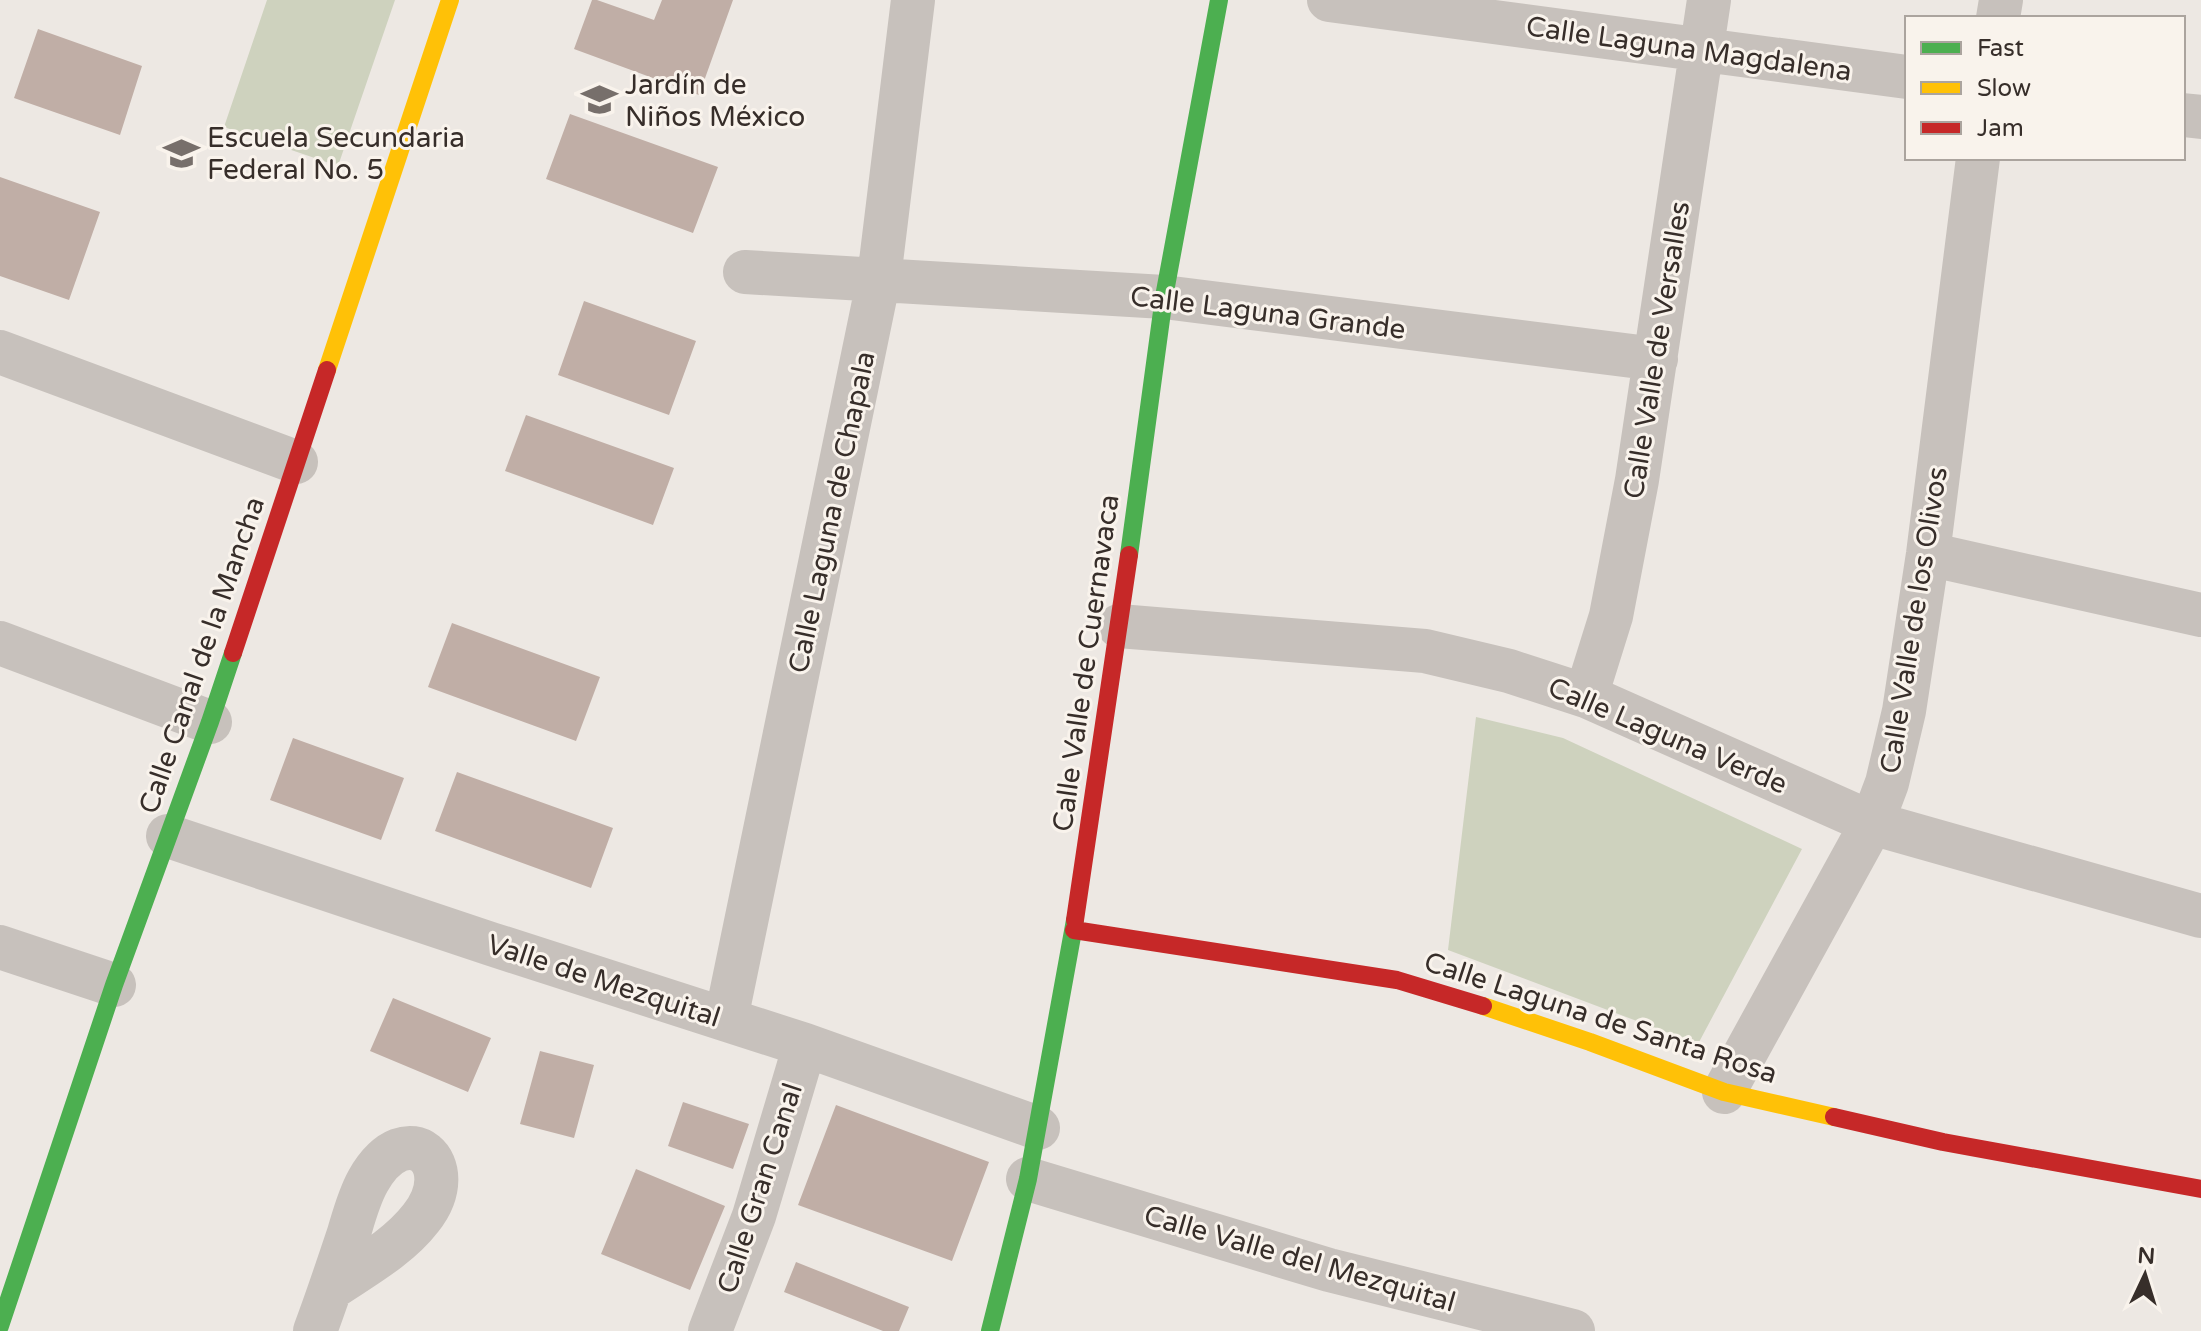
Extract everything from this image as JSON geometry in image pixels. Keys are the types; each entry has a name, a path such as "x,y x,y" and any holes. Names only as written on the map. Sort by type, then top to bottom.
{"street":[{"name":"Calle Canal de la Mancha","path":"0,1326 12,1254 210,722 450,0"},
{"name":"Calle Laguna de Chapala","path":"726,1019 879,278 913,0"},
{"name":"Calle Valle de Cuernavaca","path":"990,1331 1028,1179 1074,930 1164,297 1219,0"},
{"name":"Calle Laguna Magdalena","path":"1329,0 1905,77"},
{"name":"Calle Valle de Versalles","path":"1586,696 1613,604 1637,480 1709,0"},
{"name":"Calle Valle de los Olivos","path":"1724,1092 1872,823 1887,783 1904,711 1928,554 1978,160"},
{"name":"Calle Laguna Grande","path":"745,272 1164,297 1656,359"},
{"path":"0,352 296,462"},
{"path":"1928,554 2201,615"},
{"name":"Calle Laguna Verde","path":"1119,626 1425,651 1509,671 1586,696 1872,823 2201,916"},
{"path":"0,643 210,722"},
{"name":"Valle de Mezquital","path":"168,836 805,1045 1038,1128"},
{"name":"Calle Laguna de Santa Rosa","path":"1074,930 1397,980 1561,1032 1724,1092 1943,1142 2201,1189"},
{"path":"0,947 114,985"},
{"name":"Calle Gran Canal","path":"710,1331 754,1216 805,1045"},
{"name":"Calle Valle del Mezquital","path":"1028,1179 1329,1270 1573,1331"},
{"path":"315,1331 330,1289"}],"green space":[{"path":"267,0 395,0 338,166 224,127"},
{"path":"1476,717 1563,738 1802,849 1698,1044 1448,950"}],"building":[{"name":"Jardín de Niños México","path":"592,0 654,20 662,0 733,0 699,95 574,49"},
{"path":"38,29 142,66 120,135 14,98"},
{"name":"Jardín de Niños México","path":"570,114 718,167 693,233 546,179"},
{"path":"0,177 100,212 69,300 0,276"},
{"path":"584,301 696,341 669,415 558,375"},
{"path":"526,415 674,468 653,525 505,471"},
{"path":"452,623 600,677 576,741 428,687"},
{"path":"293,738 404,778 381,840 270,800"},
{"path":"457,772 613,828 591,888 435,831"},
{"path":"393,998 491,1038 468,1092 370,1051"},
{"path":"540,1051 594,1065 574,1138 520,1124"},
{"path":"683,1102 749,1124 733,1169 668,1146"},
{"path":"836,1105 989,1162 952,1261 798,1205"},
{"path":"636,1169 725,1206 690,1290 601,1254"},
{"path":"796,1262 909,1307 899,1331 883,1331 784,1292"}],"traffic: fast":[{"path":"1129,555 1164,297 1219,0"},
{"path":"0,1326 114,985 233,653"},
{"path":"990,1331 1028,1179 1075,920"}],"traffic: slow":[{"path":"327,370 450,0"},
{"path":"1483,1006 1724,1092 1834,1117"}],"traffic: jam":[{"path":"233,653 327,370"},
{"path":"1075,920 1129,555"},
{"path":"1074,930 1397,980 1483,1006"},
{"path":"1834,1117 1943,1142 2201,1189"}],"place":[{"name":"Jardín de Niños México","path":"599,100"},
{"name":"Escuela Secundaria Federal No. 5","path":"181,153"}]}
